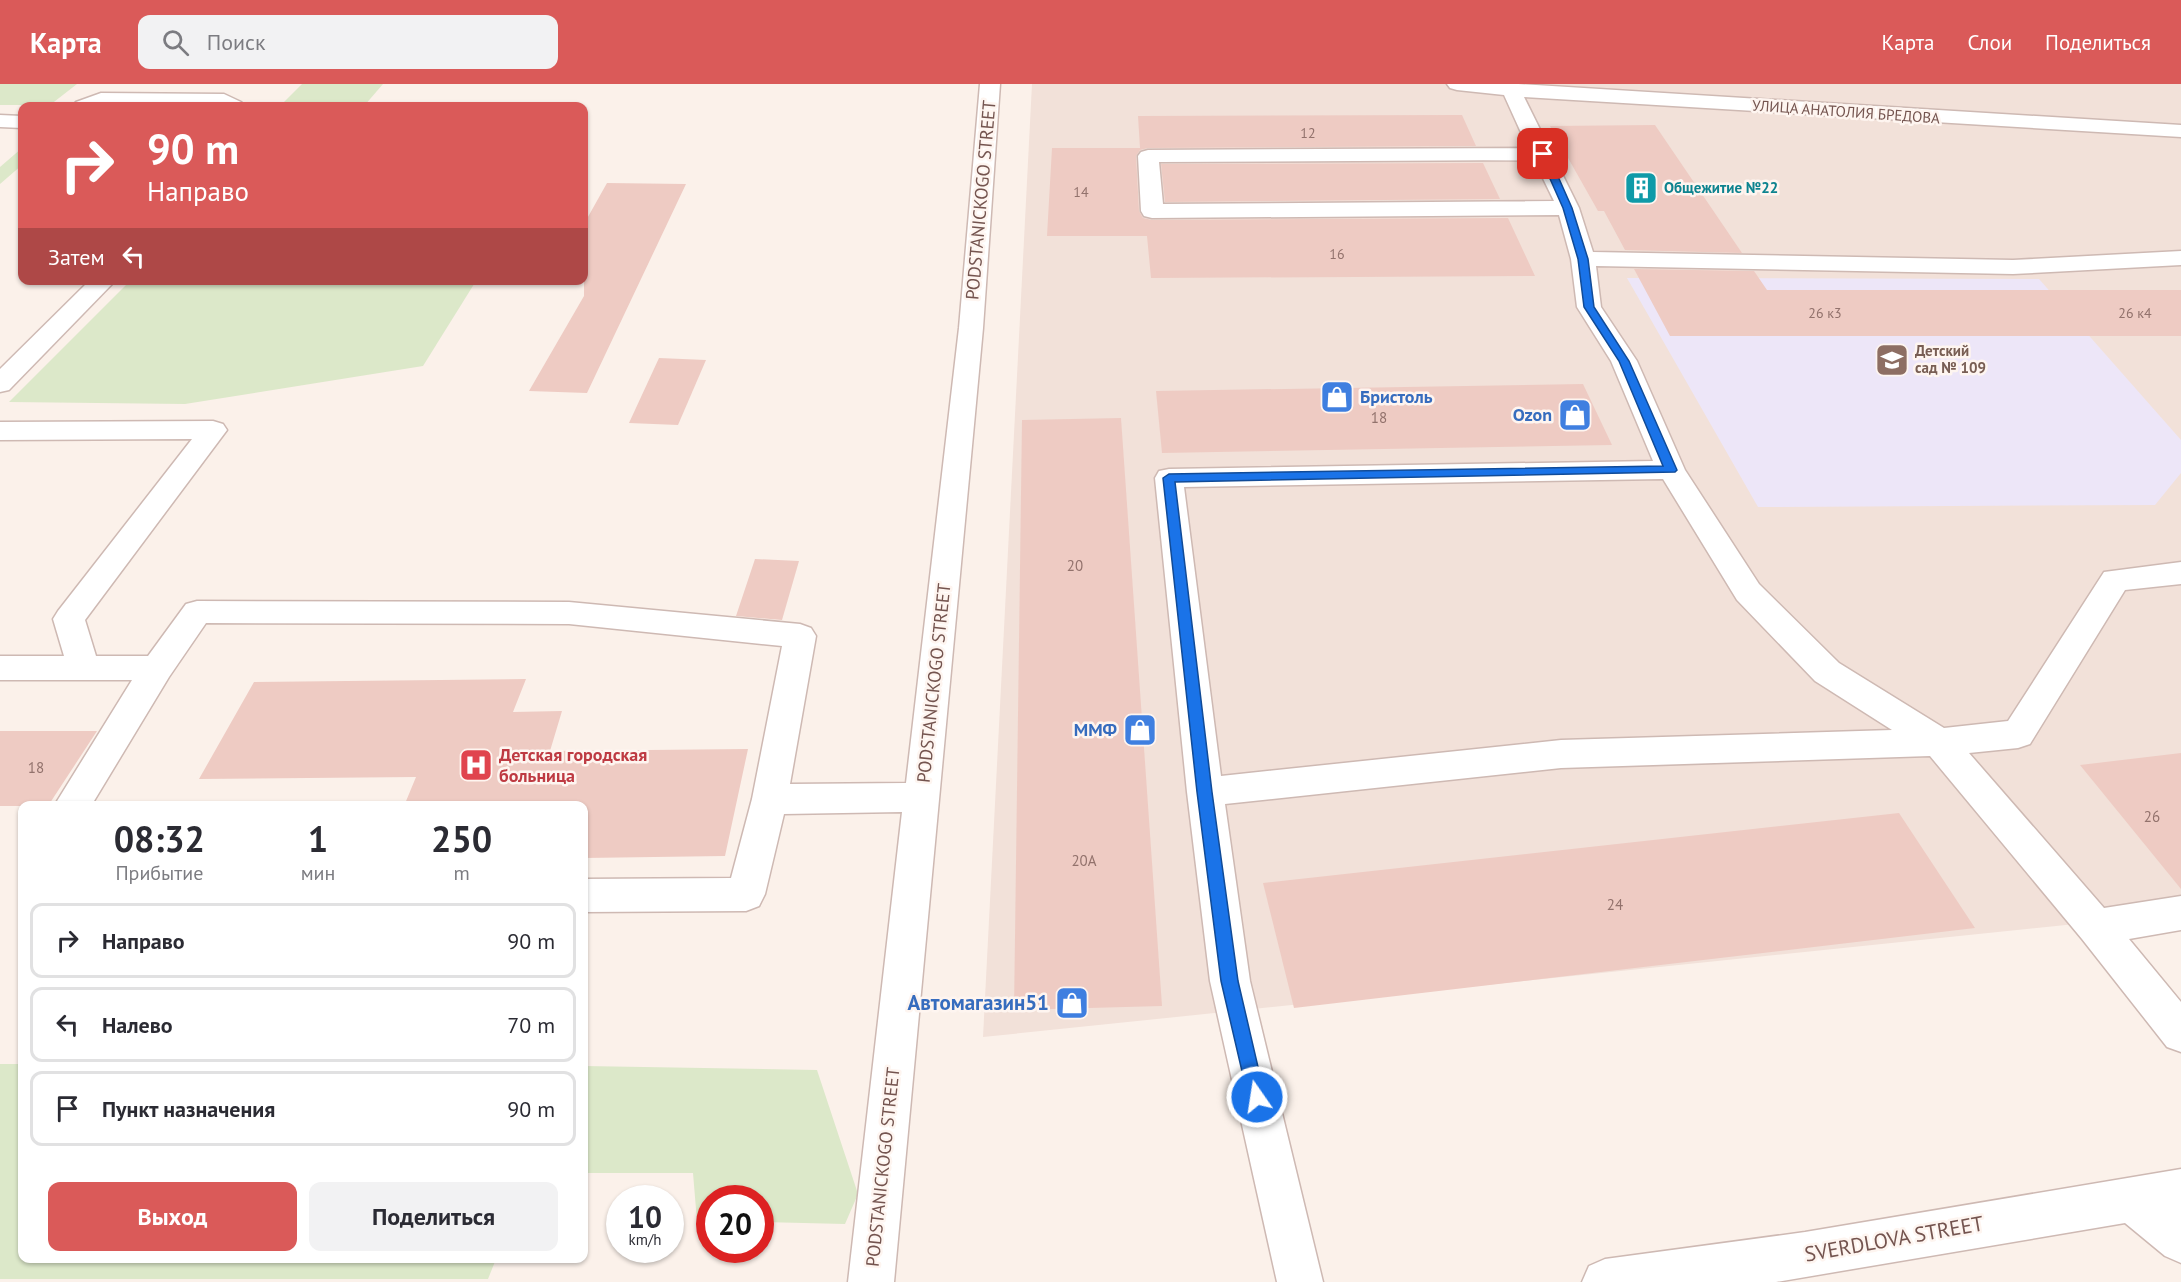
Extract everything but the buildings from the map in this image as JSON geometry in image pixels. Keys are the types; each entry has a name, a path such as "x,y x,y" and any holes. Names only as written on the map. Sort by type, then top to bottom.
{"street":[{"name":"PODSTANICKOGO STREET","path":"871,1282 971,328 990,84"},
{"name":"УЛИЦА АНАТОЛИЯ БРЕДОВА","path":"1457,84 1965,119 2181,131"},
{"path":"1509,87 1568,208 1583,259 1589,307 1624,361 1671,470 1748,592 1827,672 1939,742 2096,927 2181,1033"},
{"path":"93,102 112,99 224,100 227,102"},
{"path":"0,122 18,122"},
{"path":"1543,154 1148,156 1152,211 1568,208"},
{"path":"1583,259 2013,267 2181,258"},
{"path":"0,384 99,285"},
{"path":"0,431 213,430 69,619 84,669"},
{"path":"1300,1282 1230,981 1205,792 1169,478 1671,470"},
{"path":"1205,792 1561,754 1939,742 2019,734 2115,580 2181,573"},
{"path":"75,801 157,668 197,612 569,613 800,636 770,799 746,894 588,896"},
{"path":"0,668 157,668"},
{"path":"770,799 922,797"},
{"path":"2096,927 2181,913"},
{"name":"SVERDLOVA STREET","path":"1605,1282 1798,1268 2131,1199 2181,1191"},
{"path":"2131,1199 2181,1240"}],"shaded area":[{"path":"1032,84 2181,84 2181,913 983,1037"},
{"name":"Детский сад № 109","path":"1627,278 2039,279 2181,440 2181,473 2155,505 1758,507"}],"green space":[{"path":"0,84 77,84 54,102 18,102 18,105 0,105"},
{"path":"302,84 383,84 367,102 284,102"},
{"path":"18,151 18,168 0,184 0,167"},
{"path":"126,285 474,285 423,366 185,404 9,402"},
{"path":"0,1064 18,1064 18,1263 494,1263 488,1279 0,1279"},
{"path":"588,1066 817,1070 858,1194 845,1224 774,1222 774,1185 696,1185 696,1209 693,1173 588,1173"}],"place":[{"name":"Общежитие №22","path":"1641,188"},
{"name":"Детский сад № 109","path":"1892,360"},
{"name":"Бристоль","path":"1337,397"},
{"name":"Ozon","path":"1575,415"},
{"name":"ММФ","path":"1140,730"},
{"name":"Детская городская больница","path":"476,765"},
{"name":"Автомагазин51","path":"1072,1003"}],"route":[{"path":"1257,1097 1230,981 1205,792 1169,478 1671,470 1624,361 1589,307 1583,259 1568,208 1543,154"}]}
